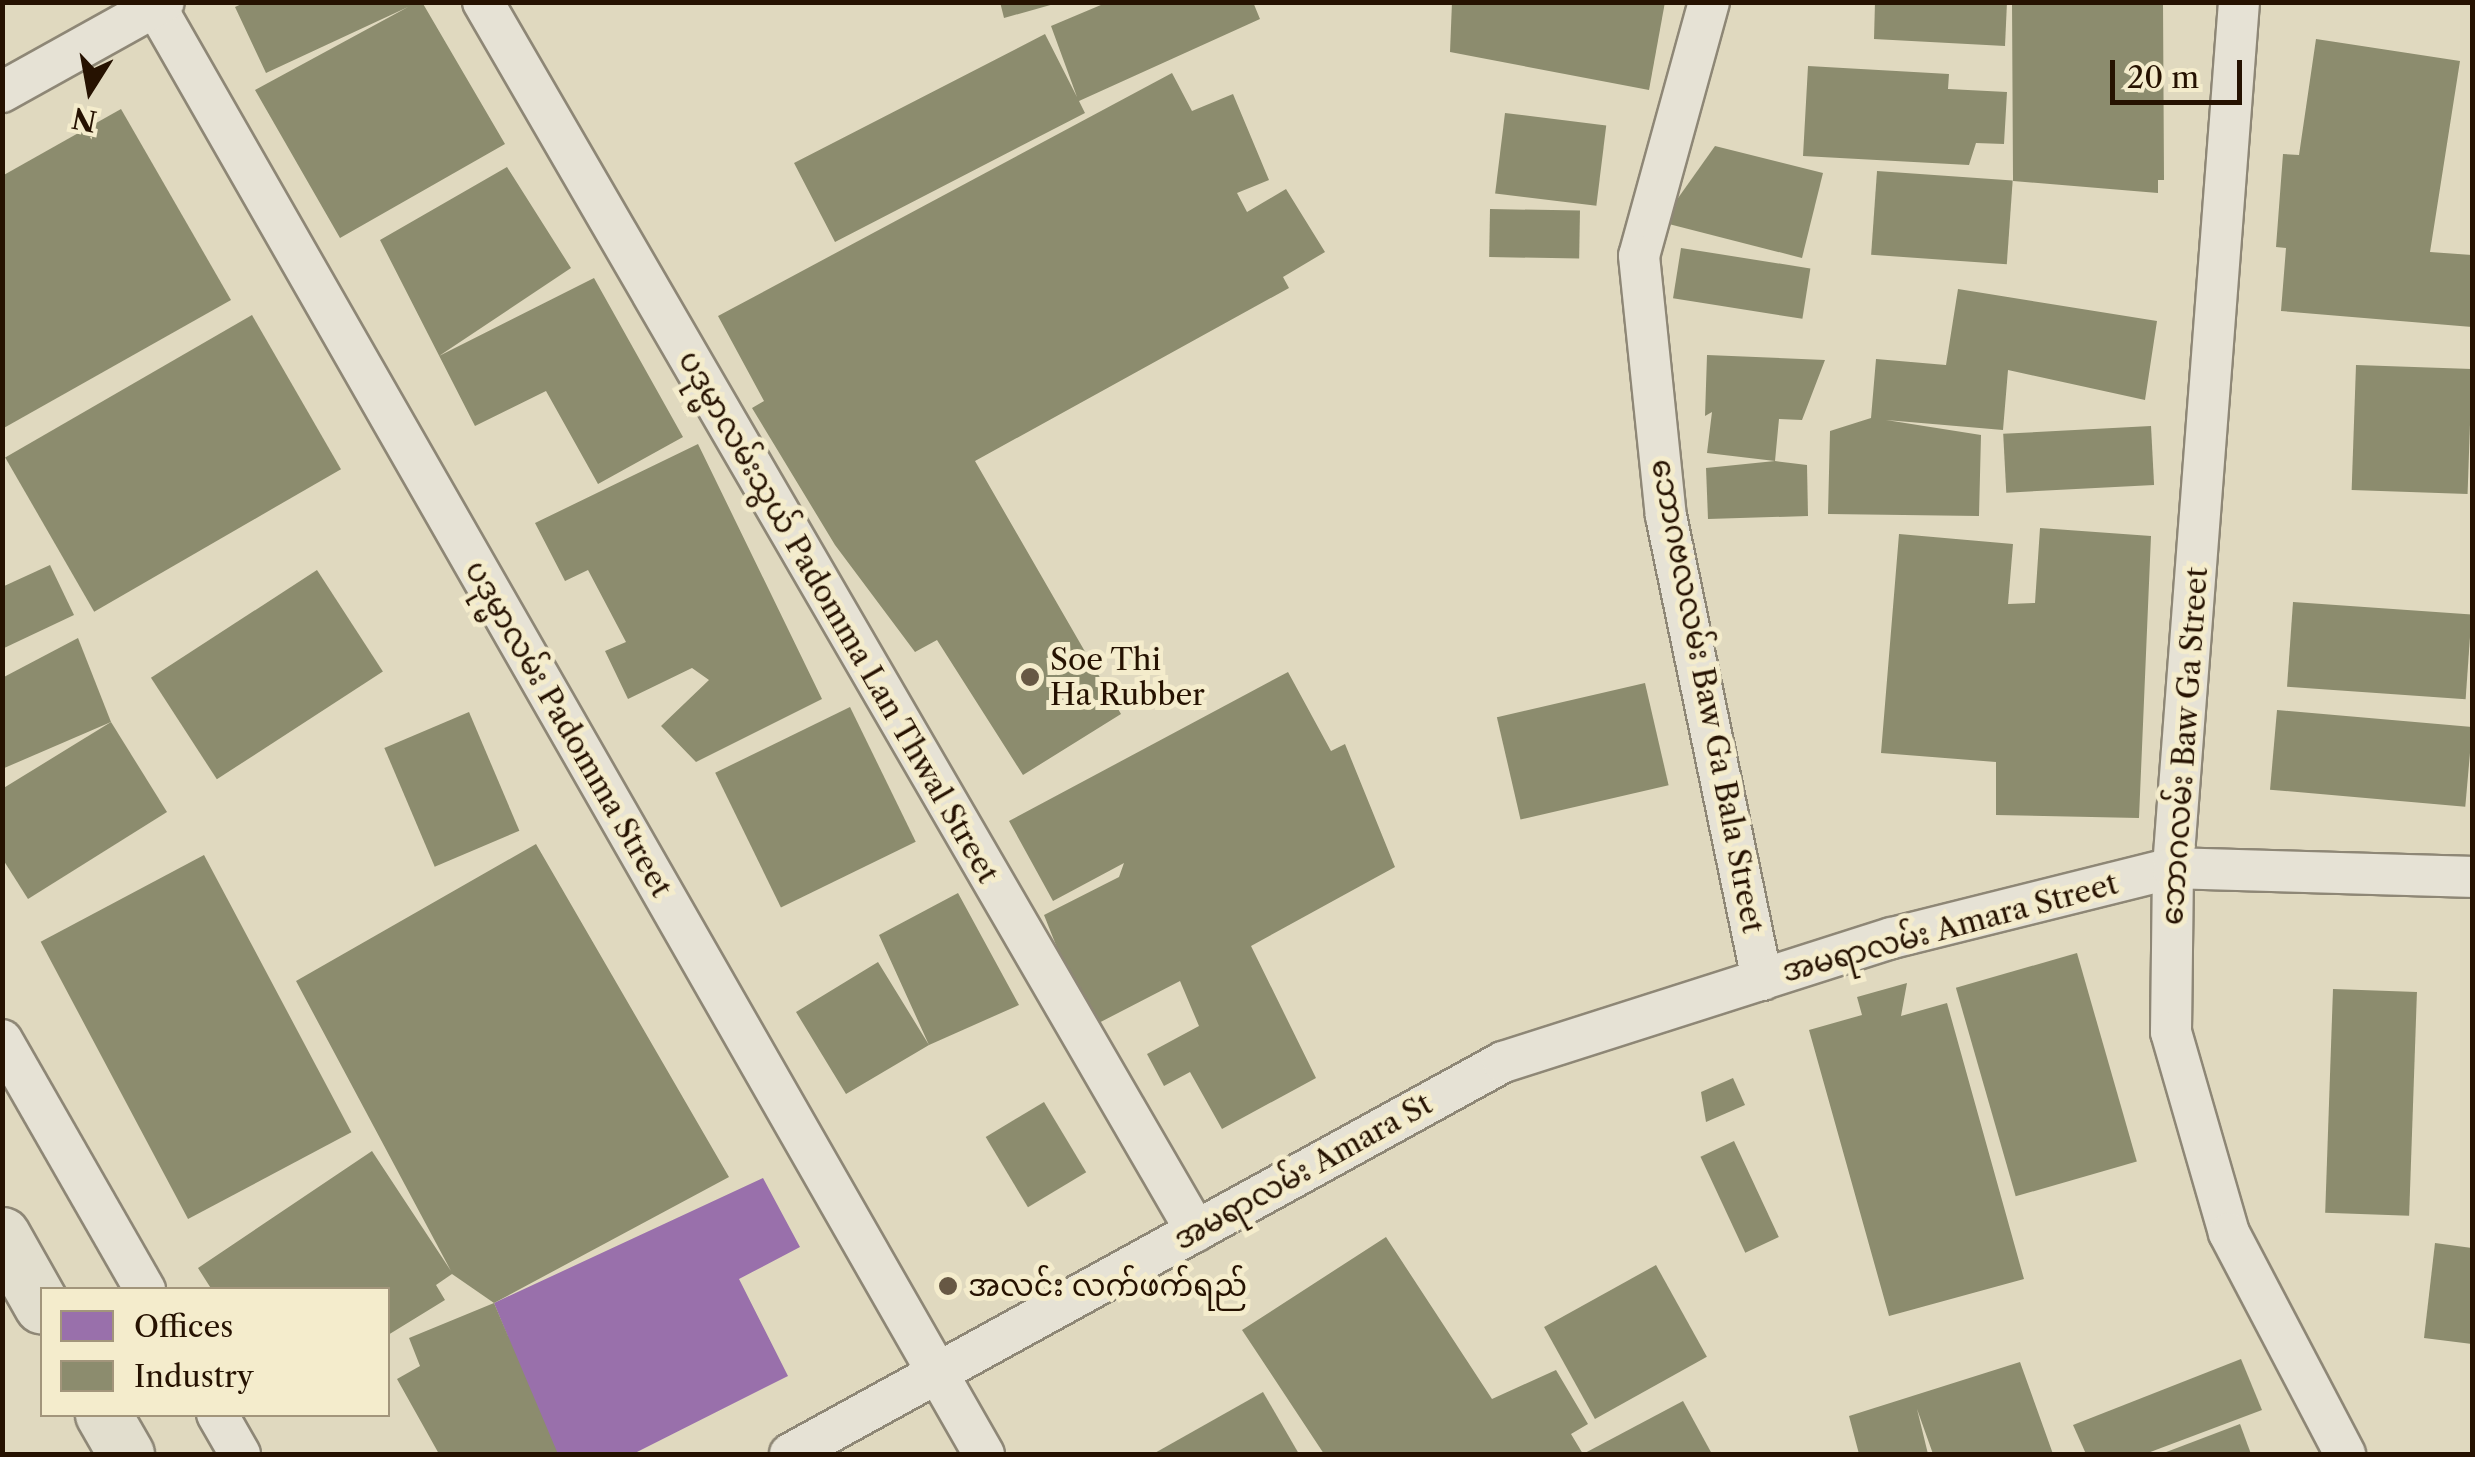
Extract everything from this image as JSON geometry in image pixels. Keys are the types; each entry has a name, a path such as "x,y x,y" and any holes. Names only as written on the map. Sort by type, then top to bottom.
{"main road":[{"path":"2,1235 40,1302"},
{"path":"105,1417 126,1454"}],"street":[{"name":"ပဒုမ္မာလမ်းသွယ် Padomma Lan Thwal Street","path":"483,2 1196,1230"},
{"name":"ဘောဂဗလလမ်း Baw Ga Bala Street","path":"1709,2 1639,256 1666,516 1762,980"},
{"name":"ဘောဂလမ်း Baw Ga Street","path":"2239,2 2173,868 2170,1032 2224,1214 2345,1454"},
{"path":"2,92 158,4"},
{"name":"ပဒုမ္မာလမ်း Padomma Street","path":"158,4 984,1454"},
{"name":"အမရာလမ်း Amara Street","path":"1615,1028 1892,938 2173,868 2472,877"},
{"name":"အမရာလမ်း Amara St","path":"790,1454 1504,1062 1615,1028"},
{"path":"2,1040 143,1287"},
{"path":"219,1417 240,1454"}],"building: Offices":[{"path":"763,1178 800,1247 739,1279 788,1376 633,1454 548,1454 492,1346 508,1337 494,1303"}],"building: Industry":[{"path":"246,2 422,2 505,144 340,238 255,90 408,7 266,73 235,7"},
{"path":"1000,2 1053,2 1054,4 1004,18"},
{"path":"1108,2 1253,2 1260,19 1079,101 1085,113 835,242 794,163 1045,34 1077,97 1051,26"},
{"path":"1452,2 1665,2 1649,90 1450,52"},
{"path":"1875,2 2007,2 2005,46 1874,39"},
{"path":"2012,2 2163,2 2164,180 2158,180 2158,193 2013,181"},
{"path":"2316,39 2460,61 2430,252 2472,255 2472,327 2281,311 2286,248 2276,247 2283,154 2299,155"},
{"path":"1808,66 1949,74 1948,89 2007,92 2004,144 1976,143 1969,165 1803,156"},
{"path":"1172,73 1192,111 1233,94 1269,180 1237,193 1247,212 1286,189 1325,252 1283,277 1289,288 975,461 1121,714 1023,775 937,640 915,652 835,545 752,408 764,401 718,316"},
{"path":"121,109 231,300 2,429 2,176"},
{"path":"1505,113 1606,125 1596,206 1495,193"},
{"path":"1715,146 1823,173 1802,258 1661,222"},
{"path":"507,167 571,268 439,356 380,240"},
{"path":"1877,171 2013,180 2007,264 1871,255"},
{"path":"1490,209 1580,211 1579,259 1489,257"},
{"path":"1681,248 1810,268 1802,319 1673,298"},
{"path":"594,278 683,437 598,484 546,391 475,426 439,356"},
{"path":"1958,289 2157,321 2145,400 2008,370 2003,430 1886,420 1981,435 1979,516 1828,514 1830,431 1871,418 1876,359 1946,365"},
{"path":"252,315 341,469 94,612 5,458"},
{"path":"1707,355 1825,360 1802,420 1779,419 1775,461 1707,453 1712,412 1705,416"},
{"path":"2356,365 2472,369 2468,494 2352,490"},
{"path":"2151,426 2154,485 2006,493 2003,434"},
{"path":"698,444 822,699 696,762 661,726 709,680 692,668 628,699 605,651 626,642 588,570 565,581 535,523"},
{"path":"1775,461 1807,465 1808,516 1708,519 1706,468"},
{"path":"2040,528 2151,536 2139,818 1996,815 1996,762 1881,753 1899,534 2013,544 2008,604 2035,603"},
{"path":"50,565 74,615 2,649 2,587"},
{"path":"317,570 383,671 217,779 151,678"},
{"path":"2293,602 2472,614 2466,699 2287,687"},
{"path":"78,638 111,722 2,769 2,678"},
{"path":"1288,672 1331,751 1345,744 1395,867 1251,946 1316,1078 1222,1129 1190,1072 1164,1086 1147,1054 1199,1026 1180,981 1089,1028 1044,915 1119,877 1124,863 1053,901 1009,821"},
{"path":"1645,683 1669,785 1521,820 1497,717"},
{"path":"850,707 916,842 781,908 715,773"},
{"path":"2277,710 2472,727 2465,807 2270,790"},
{"path":"469,712 519,831 435,867 384,748"},
{"path":"111,722 167,812 28,899 2,858 2,789"},
{"path":"536,844 729,1177 494,1303 452,1274 436,1285 445,1300 390,1334 390,1287 210,1287 198,1268 372,1151 451,1271 296,981"},
{"path":"204,855 351,1132 188,1219 41,942"},
{"path":"958,893 1019,1005 929,1045 879,935"},
{"path":"2077,953 2137,1162 2016,1196 1956,988"},
{"path":"878,962 929,1045 846,1094 796,1012"},
{"path":"1907,983 1901,1016 1947,1003 2024,1279 1889,1316 1809,1030 1862,1015 1857,997"},
{"path":"2333,989 2417,992 2409,1216 2325,1213"},
{"path":"1733,1078 1745,1105 1706,1122 1701,1092"},
{"path":"1044,1102 1086,1172 1028,1207 986,1137"},
{"path":"1734,1141 1779,1237 1745,1253 1700,1157"},
{"path":"1386,1237 1492,1399 1556,1370 1588,1424 1571,1434 1583,1454 1324,1454 1242,1330"},
{"path":"2435,1243 2472,1248 2472,1344 2424,1338"},
{"path":"1656,1265 1707,1357 1595,1419 1544,1327"},
{"path":"494,1303 558,1454 439,1454 397,1379 420,1366 409,1338"},
{"path":"2241,1359 2262,1410 2145,1454 2086,1454 2073,1425"},
{"path":"2020,1362 2053,1454 1933,1454 1917,1409 1928,1454 1859,1454 1849,1416"},
{"path":"1263,1392 1299,1454 1153,1454"},
{"path":"1683,1401 1712,1454 1583,1454"},
{"path":"2240,1424 2251,1454 2161,1454"}],"place":[{"name":"Soe Thi Ha Rubber","path":"1030,677"},
{"name":"အလင်း လက်ဖက်ရည်","path":"948,1286"}]}
